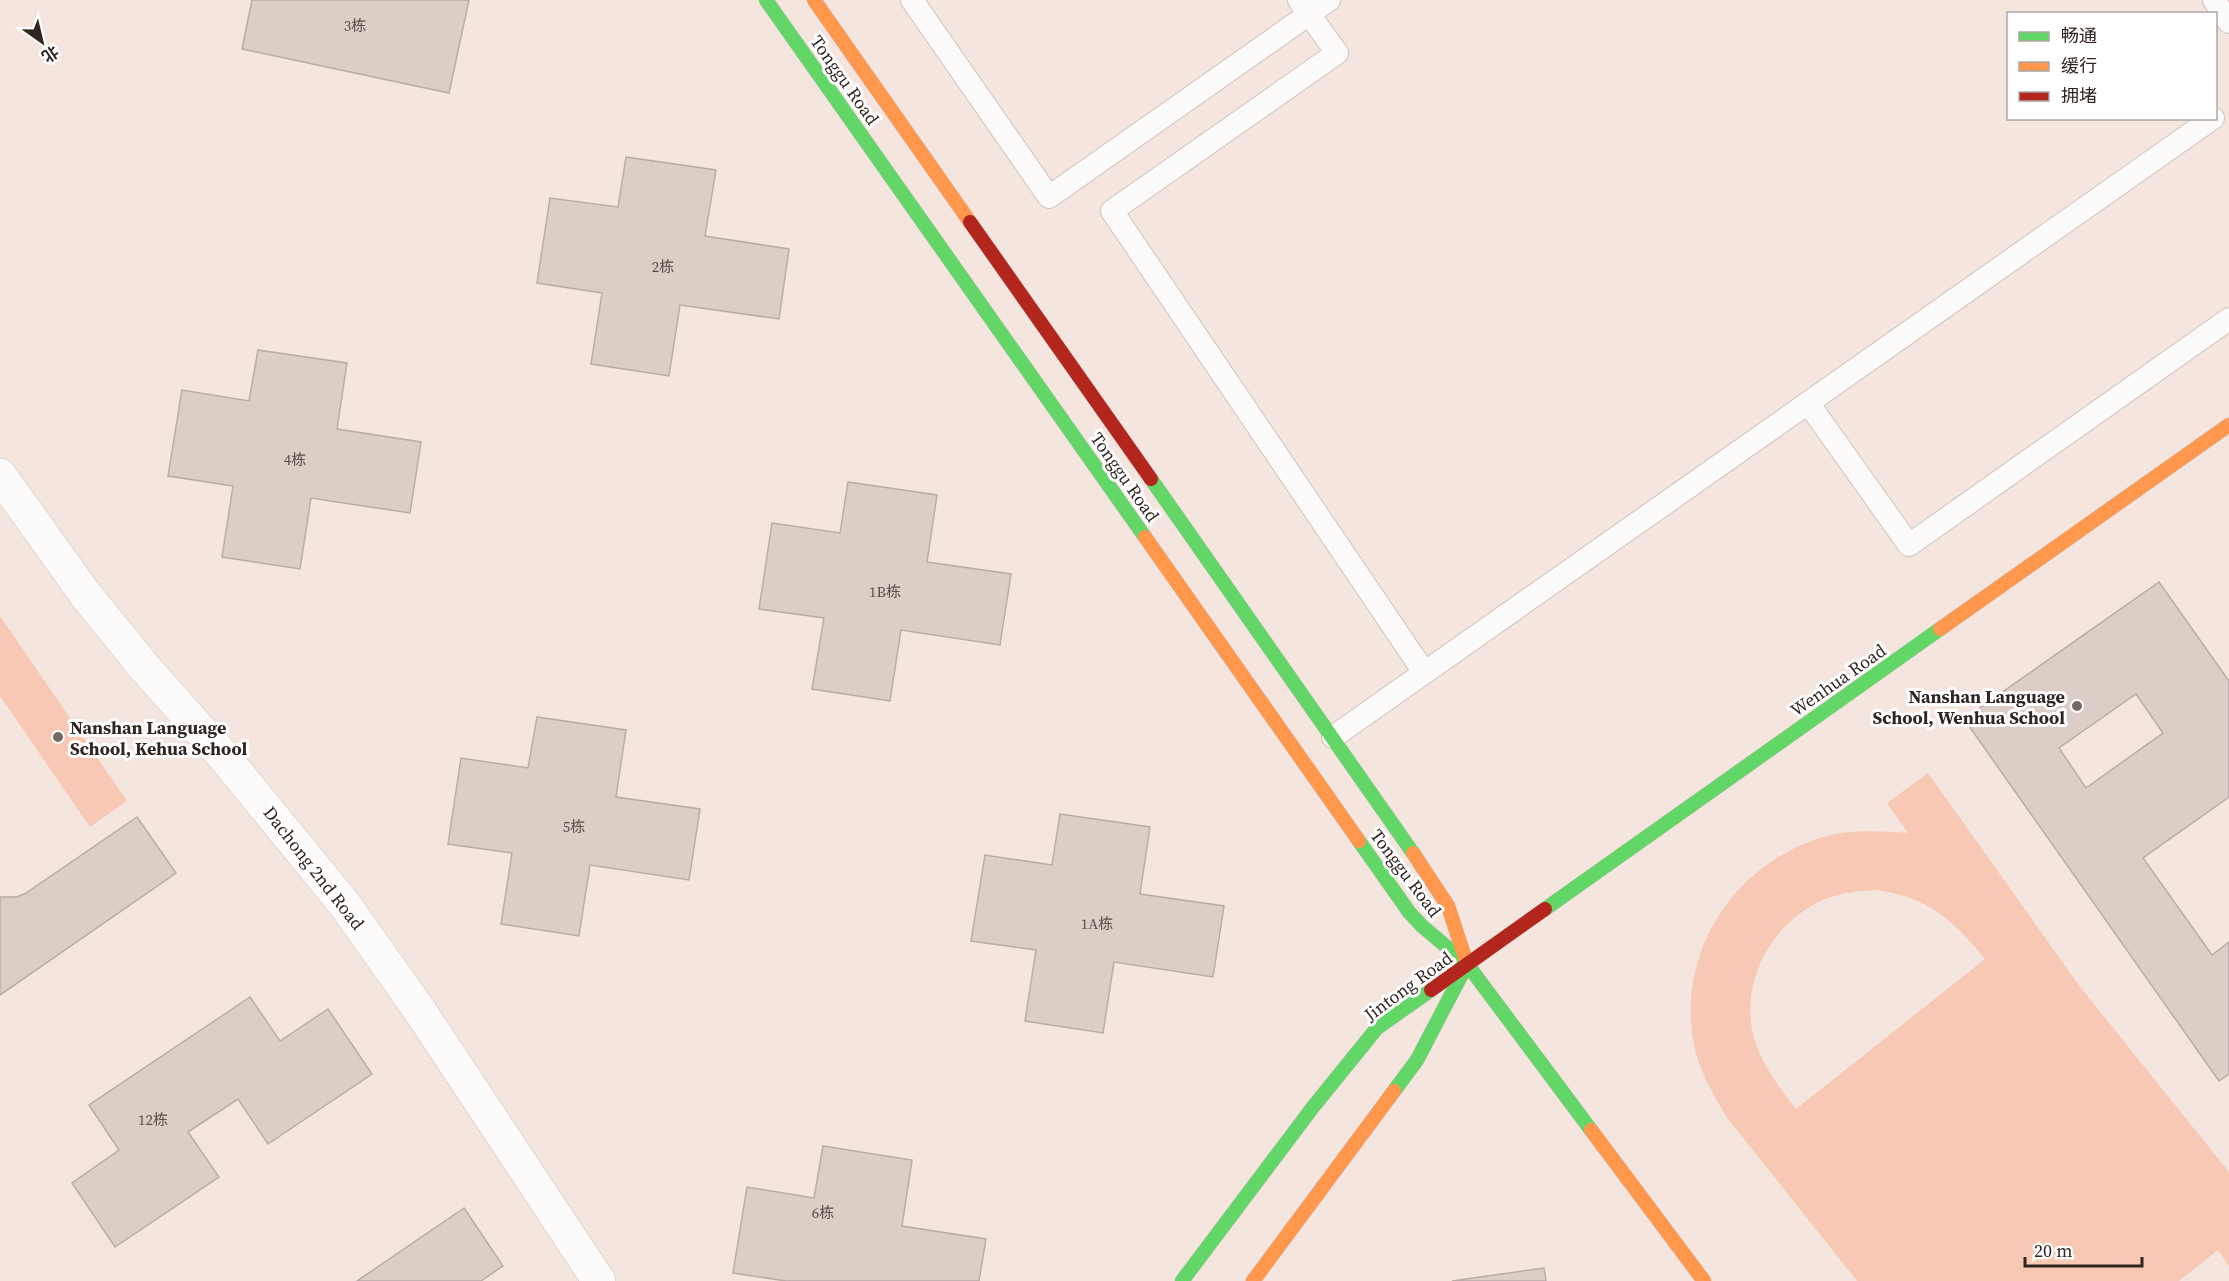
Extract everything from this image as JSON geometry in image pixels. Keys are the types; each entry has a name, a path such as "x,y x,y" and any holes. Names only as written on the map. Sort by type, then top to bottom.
{"main road":[{"name":"Tonggu Road","path":"766,0 1409,912 1467,964 1704,1281"},
{"name":"Tonggu Road","path":"814,0 1438,888 1448,906 1467,964"},
{"name":"Wenhua Road","path":"1467,964 2229,425"},
{"name":"Jintong Road","path":"1182,1281 1313,1107 1377,1028 1467,964"},
{"name":"Jintong Road","path":"1253,1281 1417,1060 1467,964"}],"street":[{"name":"Dachong 2nd Road","path":"0,475 85,594 145,668 225,758 345,905 420,1011 599,1281"}],"lane":[{"path":"912,0 1049,197 1304,7 1329,0"},
{"path":"2214,0 2229,22"},
{"path":"1304,7 1337,53 1112,211 1424,672"},
{"path":"1333,737 2211,120"},
{"path":"1808,403 1909,545 2229,319"}],"shaded area":[{"path":"0,616 127,801 90,827 0,696"},
{"path":"1928,773 2081,988 2229,1172 2229,1266 2218,1250 2179,1281 1857,1281 1728,1119 1700,1065 1691,1022 1692,988 1700,955 1714,924 1733,897 1757,873 1785,853 1817,839 1851,832 1908,833 1887,803","holes":["1868,890 1893,893 1924,904 1937,912 1961,932 1985,959 1796,1109 1766,1067 1754,1038 1751,995 1764,956 1775,938 1789,922 1806,909 1825,899"]}],"building":[{"path":"252,0 469,0 449,93 242,49"},
{"path":"626,157 716,170 705,236 789,249 779,319 680,305 669,376 591,364 602,293 537,283 550,198 618,207"},
{"path":"258,350 347,363 337,429 421,442 410,513 311,498 300,569 222,557 233,486 168,476 182,390 249,401"},
{"path":"848,482 937,495 927,562 1011,574 1000,645 901,630 890,701 812,689 824,618 759,609 772,523 840,533"},
{"path":"2159,582 2229,681 2229,797 2143,858 2212,955 2229,942 2229,1074 2219,1081 1964,719","holes":["2136,694 2163,733 2086,788 2059,748"]},
{"path":"537,717 626,730 616,797 700,809 689,880 590,865 579,936 501,924 512,853 448,844 461,758 528,768"},
{"path":"1060,814 1150,827 1140,894 1224,906 1213,977 1114,962 1103,1033 1025,1021 1036,950 971,941 985,855 1052,865"},
{"path":"137,817 176,873 0,995 0,897 17,897 26,893"},
{"path":"250,997 280,1041 328,1009 372,1074 268,1144 238,1099 188,1132 219,1177 115,1247 72,1183 119,1150 89,1105"},
{"path":"823,1146 912,1160 902,1226 986,1239 979,1281 786,1281 733,1273 747,1187 814,1198"},
{"path":"464,1208 503,1266 481,1281 357,1281"},
{"path":"1544,1268 1546,1281 1452,1281"}],"traffic: fast":[{"path":"766,0 1145,537"},
{"path":"1151,479 1413,853"},
{"path":"1545,909 1940,629"},
{"path":"1359,841 1409,912 1467,964 1591,1130"},
{"path":"1394,1091 1417,1060 1464,970"},
{"path":"1182,1281 1313,1107 1377,1028 1431,990"}],"traffic: slow":[{"path":"814,0 970,222"},
{"path":"1940,629 2229,425"},
{"path":"1145,537 1359,841"},
{"path":"1413,853 1448,906 1467,964"},
{"path":"1253,1281 1394,1091"},
{"path":"1591,1130 1704,1281"}],"traffic: jam":[{"path":"970,222 1151,479"},
{"path":"1431,990 1545,909"}],"place":[{"name":"Nanshan Language School, Wenhua School","path":"2077,706"},
{"name":"Nanshan Language School, Kehua School","path":"58,737"}]}
